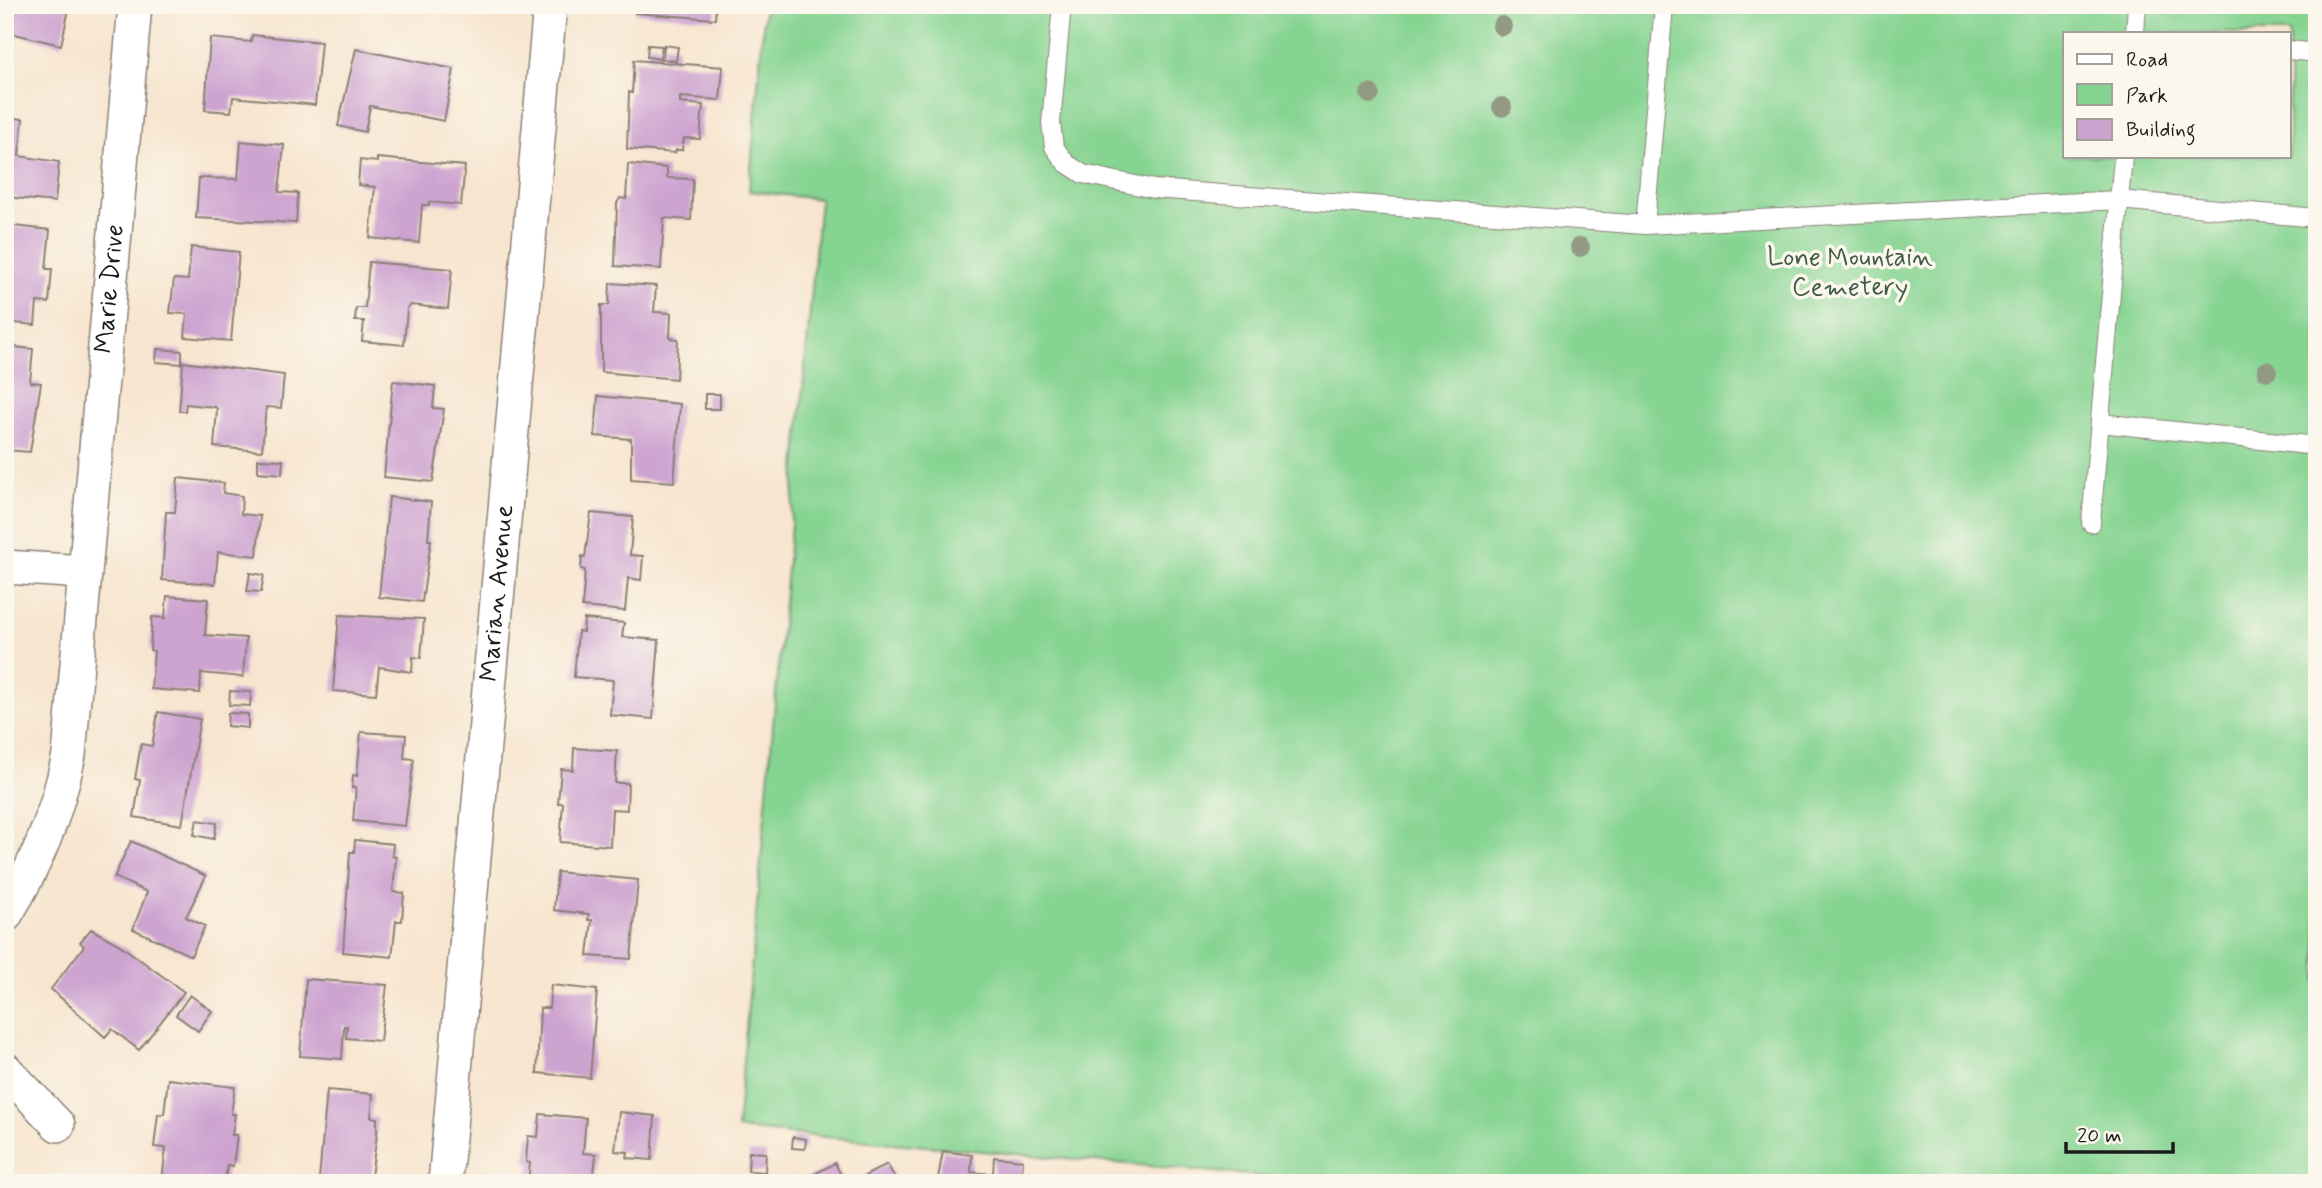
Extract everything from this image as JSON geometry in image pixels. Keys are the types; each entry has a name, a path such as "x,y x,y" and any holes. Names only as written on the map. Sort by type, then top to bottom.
{"street":[{"name":"Marie Drive","path":"5,916 26,882 57,810 69,755 135,5"},
{"name":"Marian Avenue","path":"445,1183 550,5"},
{"path":"5,567 85,572"},
{"path":"5,1069 58,1125"}],"lane":[{"path":"1062,5 1051,123 1054,147 1066,163 1083,174 1154,189 1645,225 2119,200 2317,218"},
{"path":"1645,225 1664,5"},
{"path":"2135,32 2137,5"},
{"path":"2290,50 2317,52"},
{"path":"2091,523 2123,158"},
{"path":"2100,423 2317,446"}],"green space":[{"name":"Lone Mountain Cemetery","path":"765,5 2317,5 2317,1183 1338,1183 737,1129 820,199 749,191"}],"building":[{"path":"5,5 70,5 61,45 10,33 5,48"},
{"path":"636,5 716,5 715,19 635,13"},
{"path":"252,35 321,42 315,105 233,97 231,112 205,110 210,38 251,42"},
{"path":"648,45 662,46 660,59 647,57"},
{"path":"664,45 678,47 676,61 663,59"},
{"path":"356,49 454,69 444,121 370,106 365,132 338,126"},
{"path":"634,60 723,67 720,100 680,97 680,103 703,105 700,139 684,138 682,150 676,150 675,153 627,149 629,92 632,93"},
{"path":"5,117 23,119 19,156 59,162 55,202 5,197"},
{"path":"241,141 284,145 279,192 298,193 296,223 196,218 199,178 238,179"},
{"path":"377,158 465,166 461,205 429,202 429,205 422,205 419,243 370,238 375,187 358,185 360,160 377,162"},
{"path":"628,164 667,168 667,178 693,179 691,220 664,218 661,269 615,266 617,203 620,198 626,199"},
{"path":"5,225 50,230 46,269 52,269 49,303 37,302 35,325 5,322"},
{"path":"191,247 239,252 231,341 185,337 187,314 170,313 174,279 188,280"},
{"path":"369,262 452,269 448,309 411,305 407,308 404,345 362,341 364,321 355,321 356,308 365,308"},
{"path":"610,283 656,286 654,312 671,313 670,338 678,339 676,379 601,372 601,305 609,305"},
{"path":"5,346 33,349 30,382 41,383 30,452 5,450"},
{"path":"157,349 182,351 182,364 156,362"},
{"path":"183,362 284,375 281,408 266,407 262,451 214,447 215,407 186,404 185,411 179,411"},
{"path":"393,381 435,386 433,408 444,409 433,482 384,477"},
{"path":"705,394 720,394 720,409 705,409"},
{"path":"598,396 680,404 674,482 631,479 631,439 595,436"},
{"path":"258,459 283,460 282,474 258,472"},
{"path":"178,478 224,483 223,493 242,496 241,514 260,516 257,556 218,552 215,584 162,580 166,512 175,512"},
{"path":"389,497 431,502 428,540 431,540 422,602 379,597"},
{"path":"591,513 633,517 630,555 643,556 641,580 628,578 625,611 582,607 585,570 581,569 582,556 585,557"},
{"path":"250,573 264,575 261,592 247,591"},
{"path":"167,596 208,599 205,635 246,638 243,677 201,673 200,693 151,689 154,651 150,650 152,617 165,618"},
{"path":"339,615 424,619 421,658 413,657 412,672 379,667 376,694 333,691"},
{"path":"584,619 624,623 622,637 659,640 653,719 610,715 613,680 574,677 578,631 583,632"},
{"path":"230,691 251,692 250,706 229,705"},
{"path":"158,712 200,719 182,825 134,817 140,780 135,779 141,744 152,746"},
{"path":"228,713 248,714 248,728 227,726"},
{"path":"361,732 406,735 404,758 414,759 405,826 353,821 356,787 352,788 353,775 357,776"},
{"path":"574,748 617,751 615,783 628,783 627,810 612,809 610,846 560,842 563,803 558,803 561,769 573,770"},
{"path":"197,820 217,823 214,839 194,835"},
{"path":"355,840 393,844 392,856 396,857 393,892 404,893 402,921 396,921 392,957 343,952 350,852 354,852"},
{"path":"131,841 206,876 186,917 205,926 191,956 133,929 147,892 114,877"},
{"path":"557,872 638,880 631,959 588,956 592,920 588,920 589,914 554,910"},
{"path":"91,929 120,945 184,992 139,1050 112,1029 105,1037 51,989 84,946 80,942"},
{"path":"306,979 387,985 380,1041 346,1038 347,1026 344,1026 342,1059 300,1056"},
{"path":"551,985 597,990 590,1078 537,1073 540,1008 549,1008"},
{"path":"190,995 212,1011 198,1031 176,1015"},
{"path":"168,1079 235,1087 231,1114 235,1114 232,1135 237,1135 233,1166 227,1165 225,1183 164,1183 162,1180 166,1148 154,1147 158,1114 164,1114"},
{"path":"327,1090 373,1094 371,1117 377,1118 377,1135 370,1183 319,1179"},
{"path":"619,1112 655,1116 652,1160 627,1158 628,1152 615,1151"},
{"path":"540,1114 586,1118 583,1153 596,1154 593,1183 528,1183 528,1136 538,1137"},
{"path":"793,1137 806,1139 805,1149 792,1148"},
{"path":"943,1151 972,1155 971,1172 993,1174 994,1157 1023,1160 1021,1183 937,1183"},
{"path":"749,1152 766,1153 765,1172 748,1171"},
{"path":"835,1163 845,1183 798,1183"},
{"path":"887,1164 898,1183 852,1183"},
{"path":"754,1174 766,1183 747,1183"}]}
